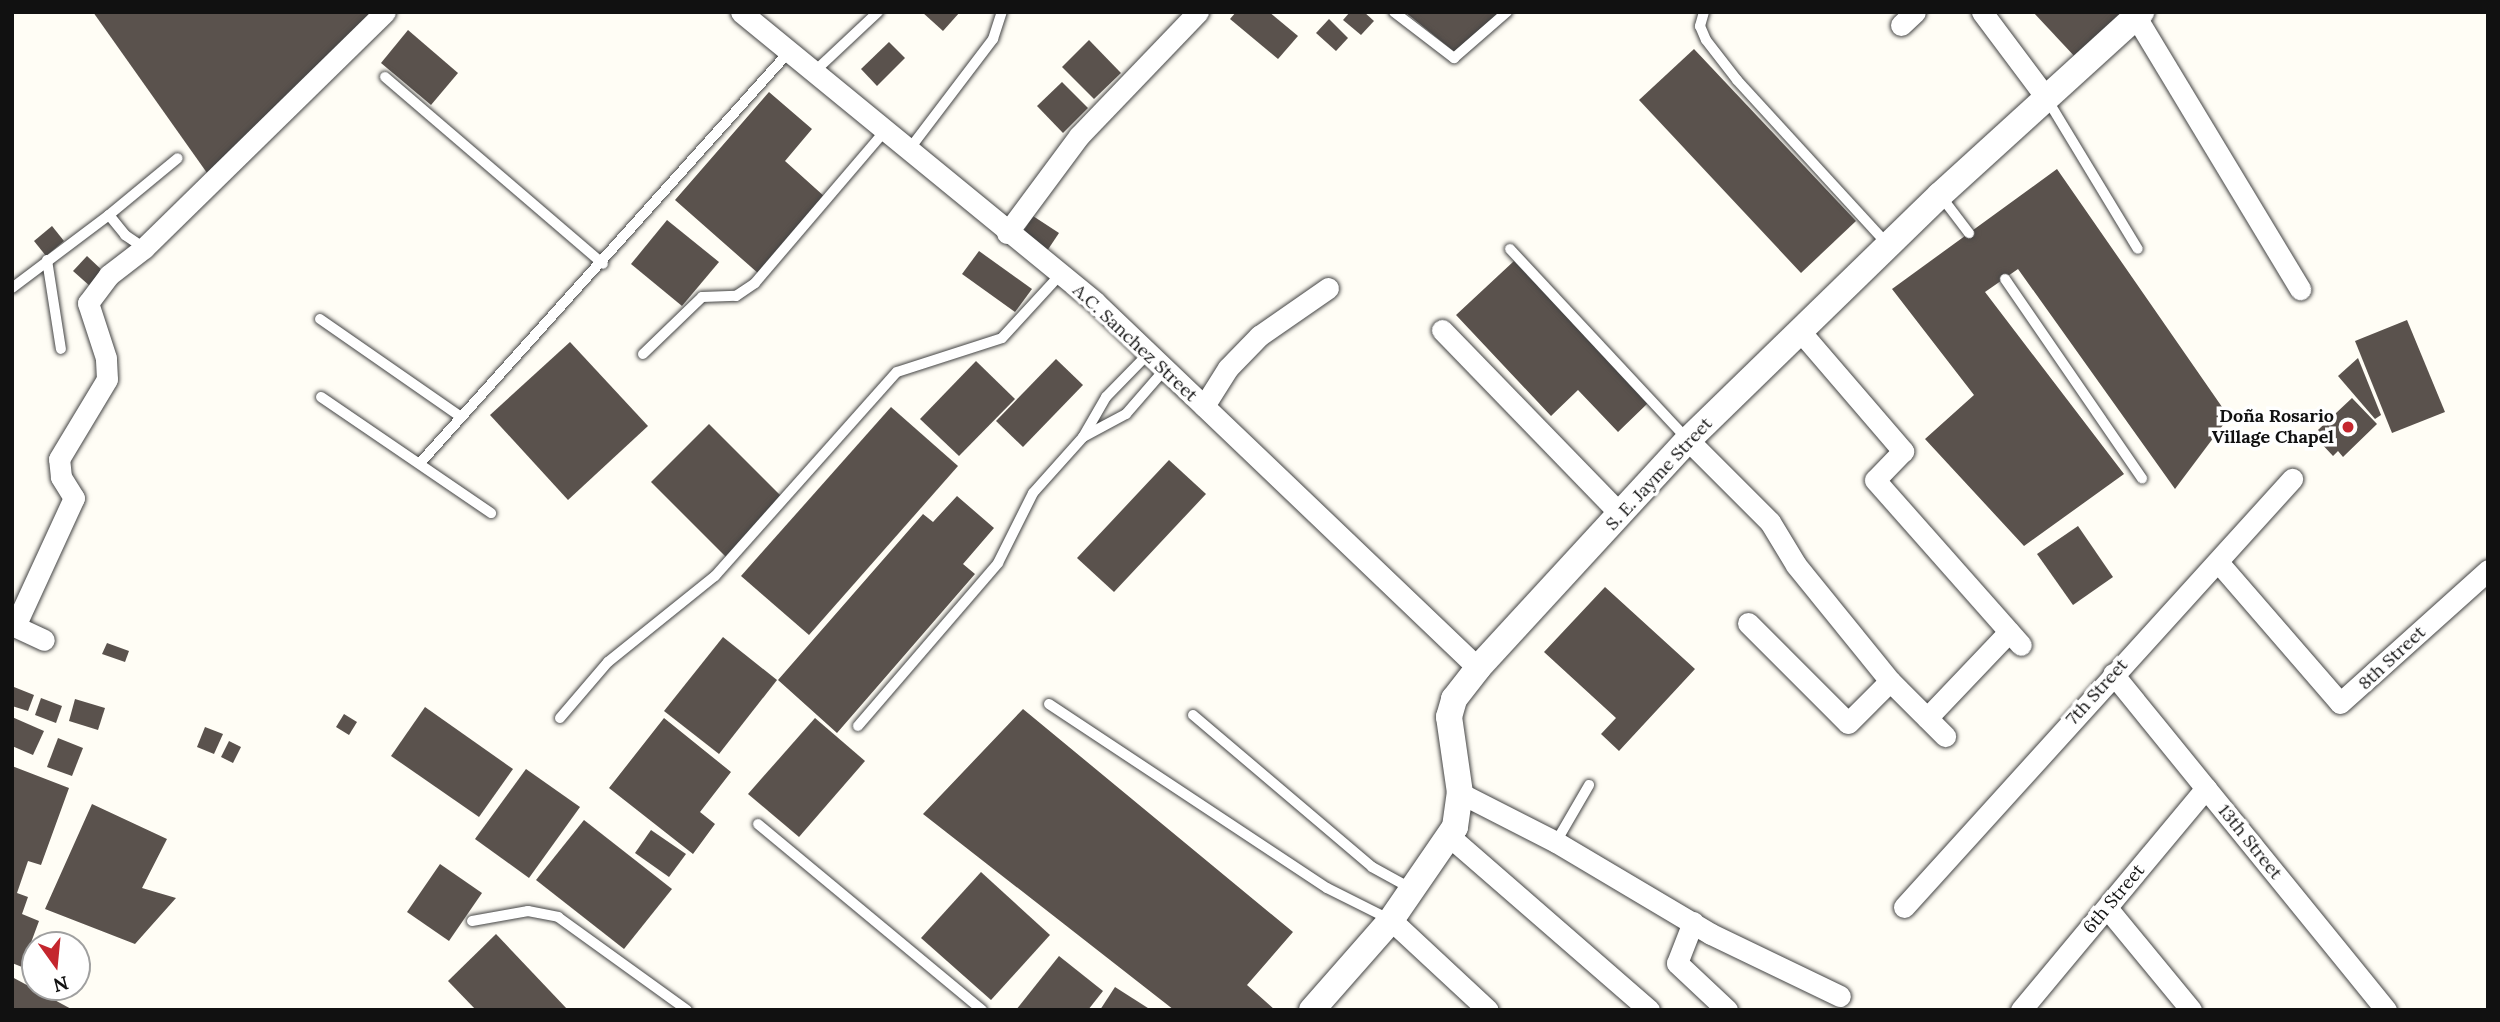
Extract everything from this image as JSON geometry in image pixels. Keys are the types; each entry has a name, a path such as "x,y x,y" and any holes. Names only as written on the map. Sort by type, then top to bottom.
{"street":[{"path":"44,640 14,626 75,498 61,477 59,459 107,379 106,358 88,303 109,275 144,248 385,12"},
{"name":"A.C. Sanchez Street","path":"741,12 1060,275 1149,353 1478,668"},
{"path":"1007,233 1079,136 1198,12"},
{"path":"1982,12 2047,99"},
{"path":"2138,15 2300,289"},
{"name":"S. E. Jayme Street","path":"1312,1010 1391,920 1450,836 1460,793 1449,717 1454,699 1478,668 1688,440 1799,330 1940,195 2138,15"},
{"path":"1204,406 1228,368 1259,336 1328,288"},
{"path":"1442,330 1620,514"},
{"path":"1799,330 1903,451 1875,481 2015,638 1927,718"},
{"path":"1688,440 1770,522 1796,565 1890,681 1945,736"},
{"name":"7th Street","path":"1904,907 2292,479"},
{"name":"8th Street","path":"2218,562 2340,703 2488,570"},
{"path":"1748,623 1847,723 1890,681"},
{"name":"13th Street","path":"2113,674 2386,1010"},
{"name":"6th Street","path":"2021,1010 2206,788"},
{"path":"1460,793 1556,842 1693,922 1840,996"},
{"path":"1450,836 1649,1010"},
{"path":"2107,908 2191,1010"},
{"path":"1391,920 1488,1010"},
{"path":"1693,922 1677,963 1727,1010"}],"lane":[{"path":"814,72 878,12"},
{"path":"908,151 993,40 1002,12"},
{"path":"1394,12 1454,58 1507,12"},
{"path":"1704,12 1700,26 1706,40 1729,70 1888,246"},
{"path":"421,462 603,264 788,53"},
{"path":"385,77 603,264"},
{"path":"2047,99 2138,249"},
{"path":"643,354 702,297 736,296 755,283 884,132"},
{"path":"12,288 109,215 178,158"},
{"path":"1940,195 1969,233"},
{"path":"109,215 125,235 144,248"},
{"path":"1510,249 1688,440"},
{"path":"47,260 61,349"},
{"path":"560,718 608,662 715,576 897,372 1002,338 1060,275"},
{"path":"2005,279 2142,478"},
{"path":"320,319 461,417"},
{"path":"858,726 998,563 1033,493 1083,437 1106,397 1149,353"},
{"path":"1083,437 1126,414 1165,369"},
{"path":"321,397 421,462 491,513"},
{"path":"1049,704 1327,888 1391,920"},
{"path":"1193,715 1371,867 1412,889"},
{"path":"1556,842 1589,785"},
{"path":"758,824 982,1010"},
{"path":"472,921 528,911 558,917 687,1010"}],"building":[{"path":"93,12 385,12 212,180"},
{"path":"922,12 960,12 943,31"},
{"path":"1236,12 1269,12 1298,36 1278,59 1230,19"},
{"path":"1350,12 1364,12 1374,21 1361,35 1343,20"},
{"path":"1405,12 1501,12 1457,54"},
{"path":"2033,12 2127,12 2077,59"},
{"path":"1329,19 1348,38 1336,51 1316,33"},
{"path":"408,30 458,73 431,105 381,63"},
{"path":"1089,40 1121,73 1094,99 1062,67"},
{"path":"889,42 905,58 877,86 861,69"},
{"path":"1694,49 1856,221 1801,273 1639,100"},
{"path":"1062,82 1088,108 1063,133 1037,106"},
{"path":"769,92 812,129 785,161 825,197 759,274 675,200"},
{"path":"2057,169 2229,417 2175,489 2018,269 1985,292 2124,474 2024,546 1925,439 1974,395 1892,289"},
{"path":"1033,216 1059,233 1047,251 1021,235"},
{"path":"667,220 719,262 682,306 631,264"},
{"path":"52,226 64,241 46,256 34,241"},
{"path":"979,251 1032,289 1015,312 962,274"},
{"path":"87,256 104,272 91,287 73,271"},
{"path":"1514,261 1648,403 1618,432 1578,390 1551,416 1456,315"},
{"path":"2407,320 2445,412 2392,433 2355,341"},
{"path":"570,342 648,426 568,500 490,415"},
{"path":"2358,358 2381,415 2375,419 2338,376"},
{"path":"1056,359 1083,385 1023,447 996,421"},
{"path":"976,361 1015,399 959,456 920,419"},
{"name":"Doña Rosario Village Chapel","path":"2352,398 2377,424 2343,457 2338,451 2333,456 2319,441 2324,436 2318,430"},
{"path":"891,407 958,466 809,635 741,576"},
{"path":"709,424 784,499 726,557 651,482"},
{"path":"1169,460 1206,494 1114,592 1077,558"},
{"path":"957,496 994,528 963,564 975,574 837,733 778,680 923,514 933,522"},
{"path":"2078,526 2113,577 2073,605 2037,554"},
{"path":"1605,587 1695,669 1619,751 1601,734 1616,718 1544,652"},
{"path":"723,637 777,680 719,754 664,711"},
{"path":"107,643 129,651 125,662 102,654"},
{"path":"14,687 34,695 28,711 12,706"},
{"path":"41,698 62,706 56,723 35,715"},
{"path":"75,699 105,708 98,730 69,721"},
{"path":"425,707 513,769 479,817 391,756"},
{"path":"1023,709 1293,932 1247,985 1275,1010 1174,1010 923,814"},
{"path":"344,714 357,722 349,735 336,727"},
{"path":"12,717 44,731 33,755 12,746"},
{"path":"664,718 731,772 700,812 715,824 693,854 609,788"},
{"path":"815,718 865,761 799,837 748,794"},
{"path":"205,727 223,734 214,754 197,747"},
{"path":"58,738 83,748 72,776 47,767"},
{"path":"229,741 241,747 233,763 221,757"},
{"path":"12,766 69,788 41,865 28,861 17,893 28,897 22,914 39,921 35,931 21,931 21,967 12,963"},
{"path":"526,769 580,807 529,878 475,839"},
{"path":"92,804 167,839 142,888 176,898 135,944 45,909"},
{"path":"584,820 672,889 624,949 536,880"},
{"path":"651,830 686,854 669,877 635,853"},
{"path":"440,864 482,893 449,941 407,912"},
{"path":"981,872 1050,935 991,1000 921,938"},
{"path":"496,934 568,1010 476,1010 448,981"},
{"path":"1059,956 1103,991 1088,1010 1016,1010"},
{"path":"12,977 21,982 21,1001 56,1001 73,1010 12,1010"},
{"path":"1115,987 1151,1010 1100,1010"}],"place":[{"name":"Doña Rosario Village Chapel","path":"2348,427"}]}
